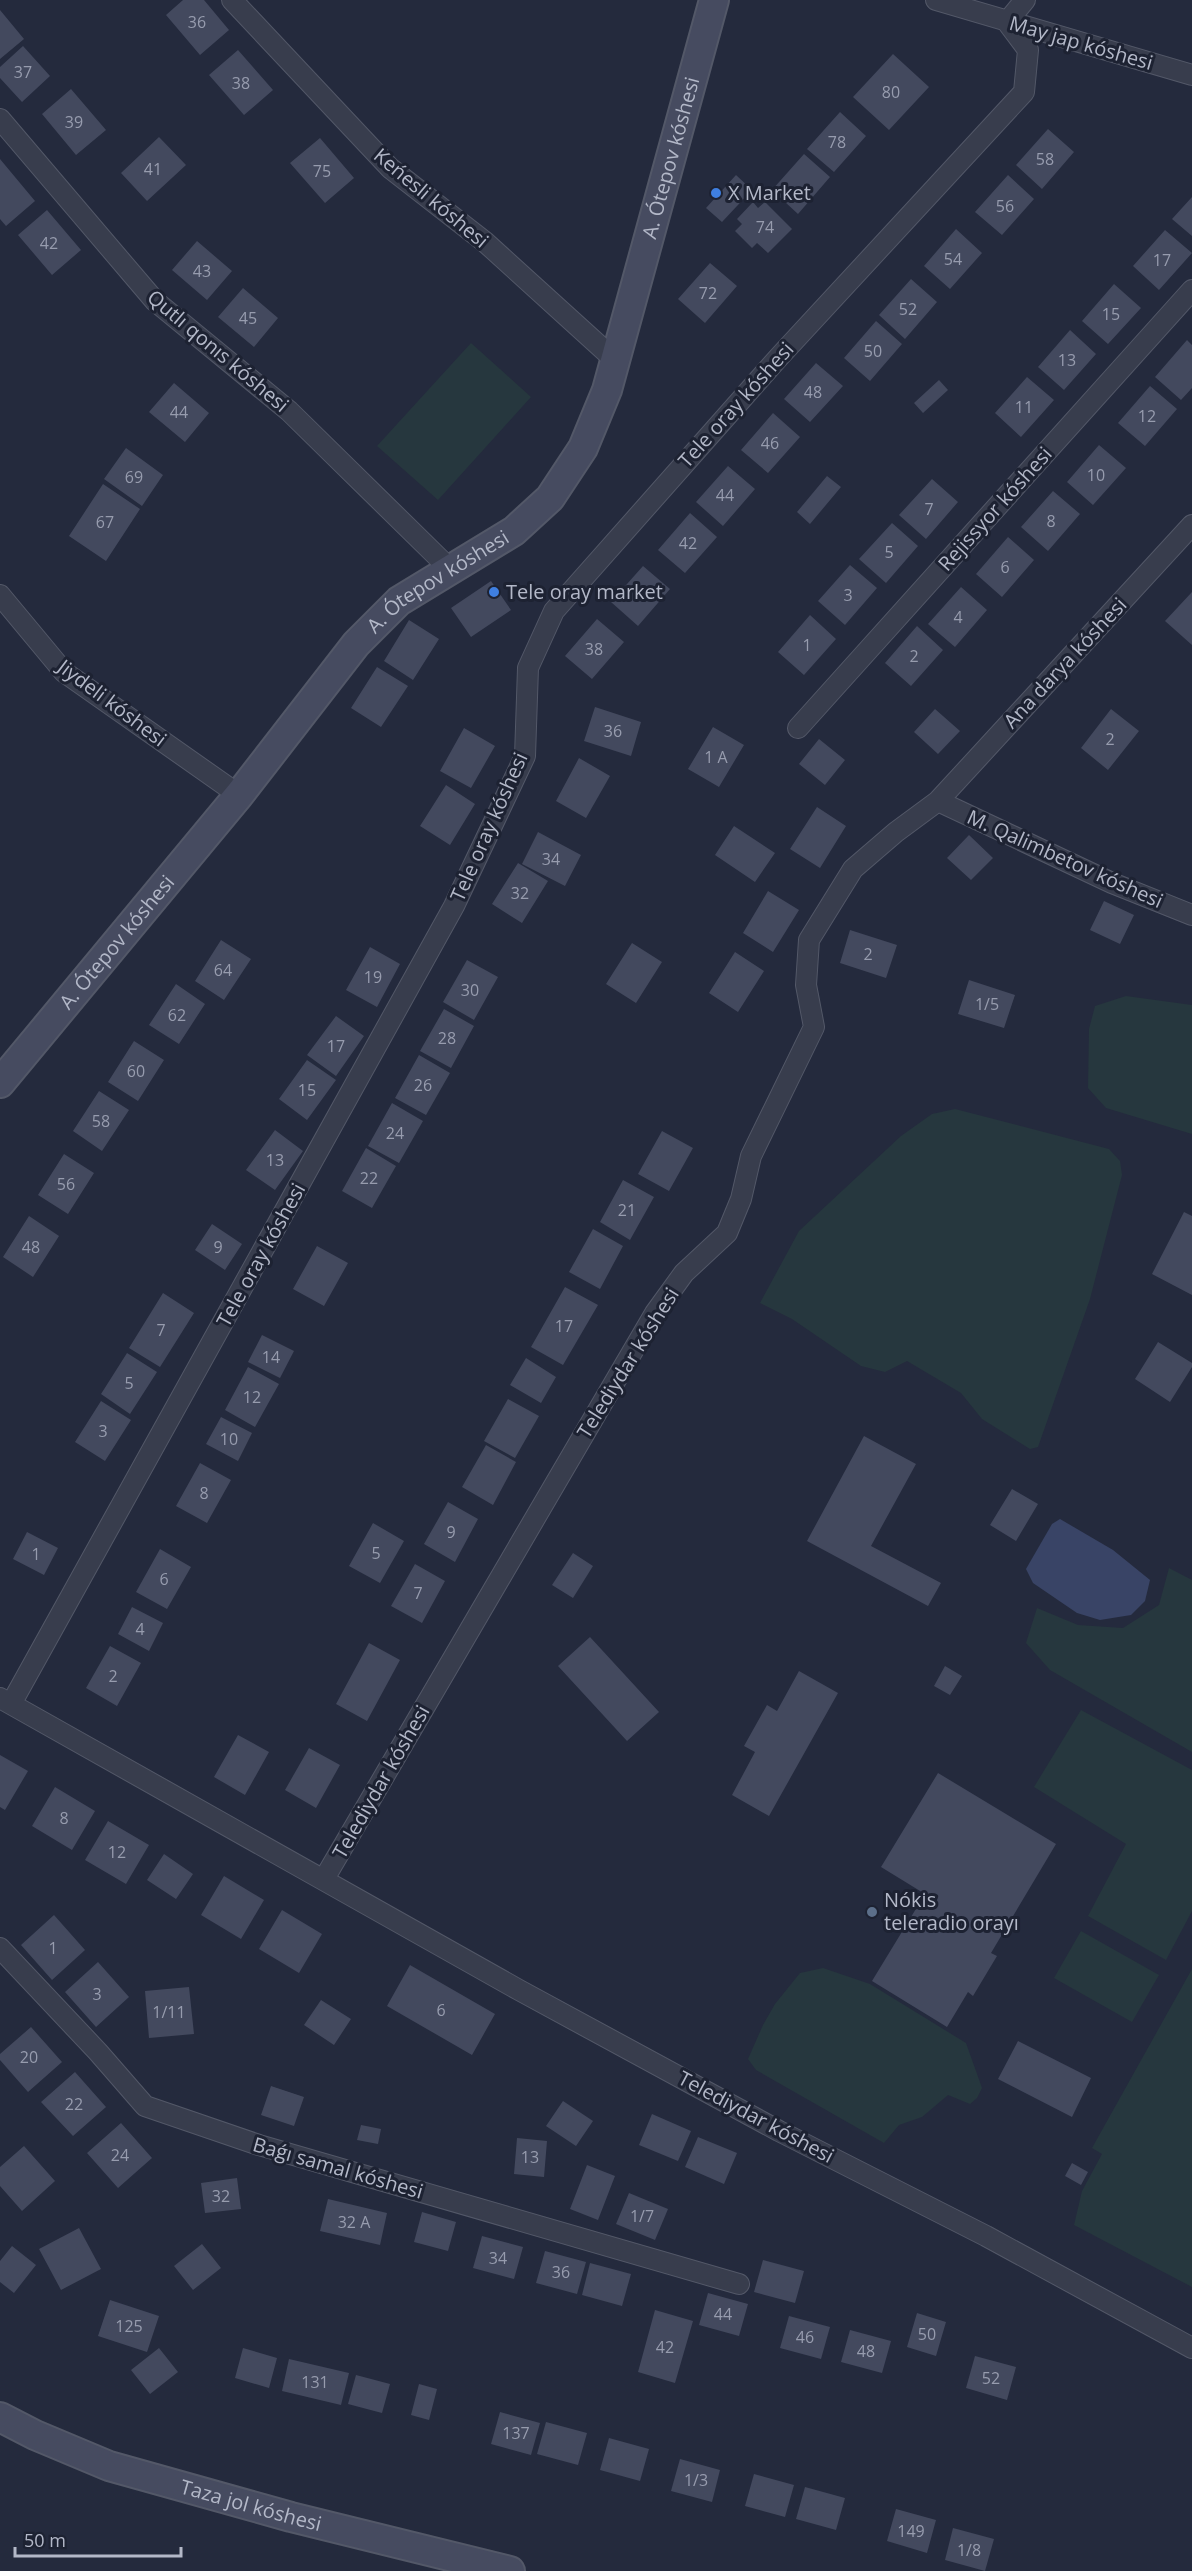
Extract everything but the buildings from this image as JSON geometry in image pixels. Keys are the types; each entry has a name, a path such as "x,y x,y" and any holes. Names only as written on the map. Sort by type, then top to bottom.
{"street":[{"name":"Keńesli kóshesi","path":"232,0 390,168 485,242 615,360"},
{"name":"A. Ótepov kóshesi","path":"0,1083 239,795 356,644 399,601 514,531 550,498 583,448 607,390 714,0"},
{"name":"May jap kóshesi","path":"936,0 1192,75"},
{"path":"1007,22 1025,0"},
{"name":"Tele oray kóshesi","path":"6,1701 454,906 525,756 528,668 554,611 778,357 1024,92 1028,50 1007,22"},
{"name":"Qutlı qonıs kóshesi","path":"0,120 155,301 289,411 450,569"},
{"name":"Rejissyor kóshesi","path":"798,728 1192,290"},
{"name":"Ana darya kóshesi","path":"938,801 1192,525"},
{"name":"Jiydeli kóshesi","path":"0,595 64,672 239,795"},
{"name":"Telediydar kóshesi","path":"324,1879 655,1313 684,1273 727,1233 741,1199 751,1156 814,1027 806,985 809,940 853,869 896,832 938,801"},
{"name":"M. Qalimbetov kóshesi","path":"938,801 1112,883 1192,915"},
{"name":"Telediydar kóshesi","path":"6,1701 498,1978 779,2131 994,2240 1192,2348"},
{"name":"Baǵı samal kóshesi","path":"0,1948 98,2052 145,2106 270,2148 739,2284"},
{"name":"Taza jol kóshesi","path":"0,2417 35,2435 109,2466 291,2517 510,2571"}],"shaded area":[{"path":"471,343 531,397 438,500 377,446"},
{"path":"1126,996 1192,1005 1192,1134 1106,1108 1088,1088 1089,1029 1095,1006"},
{"path":"955,1109 1109,1149 1120,1161 1122,1175 1090,1299 1038,1447 1030,1449 982,1419 961,1393 907,1361 885,1372 861,1366 792,1319 760,1303 799,1231 901,1136 932,1114"},
{"path":"1169,1568 1192,1580 1192,1752 1050,1670 1026,1643 1037,1608 1078,1625 1123,1628 1159,1605"},
{"path":"1081,1710 1192,1770 1192,1911 1166,1960 1088,1916 1126,1844 1034,1787"},
{"path":"1081,1931 1159,1975 1132,2022 1054,1978"},
{"path":"823,1968 870,1984 966,2043 982,2088 977,2098 970,2104 948,2095 922,2117 899,2125 884,2143 756,2070 748,2059 775,2004 800,1973"},
{"path":"1192,1969 1192,2287 1074,2225 1082,2191 1102,2154 1092,2148"}],"water":[{"path":"1060,1519 1113,1550 1150,1580 1145,1601 1131,1615 1100,1620 1077,1613 1033,1583 1026,1569 1052,1524"}],"place":[{"name":"X Market","path":"716,193"},
{"name":"Tele oray market","path":"494,592"},
{"name":"Nókis teleradio orayı","path":"872,1912"}]}
